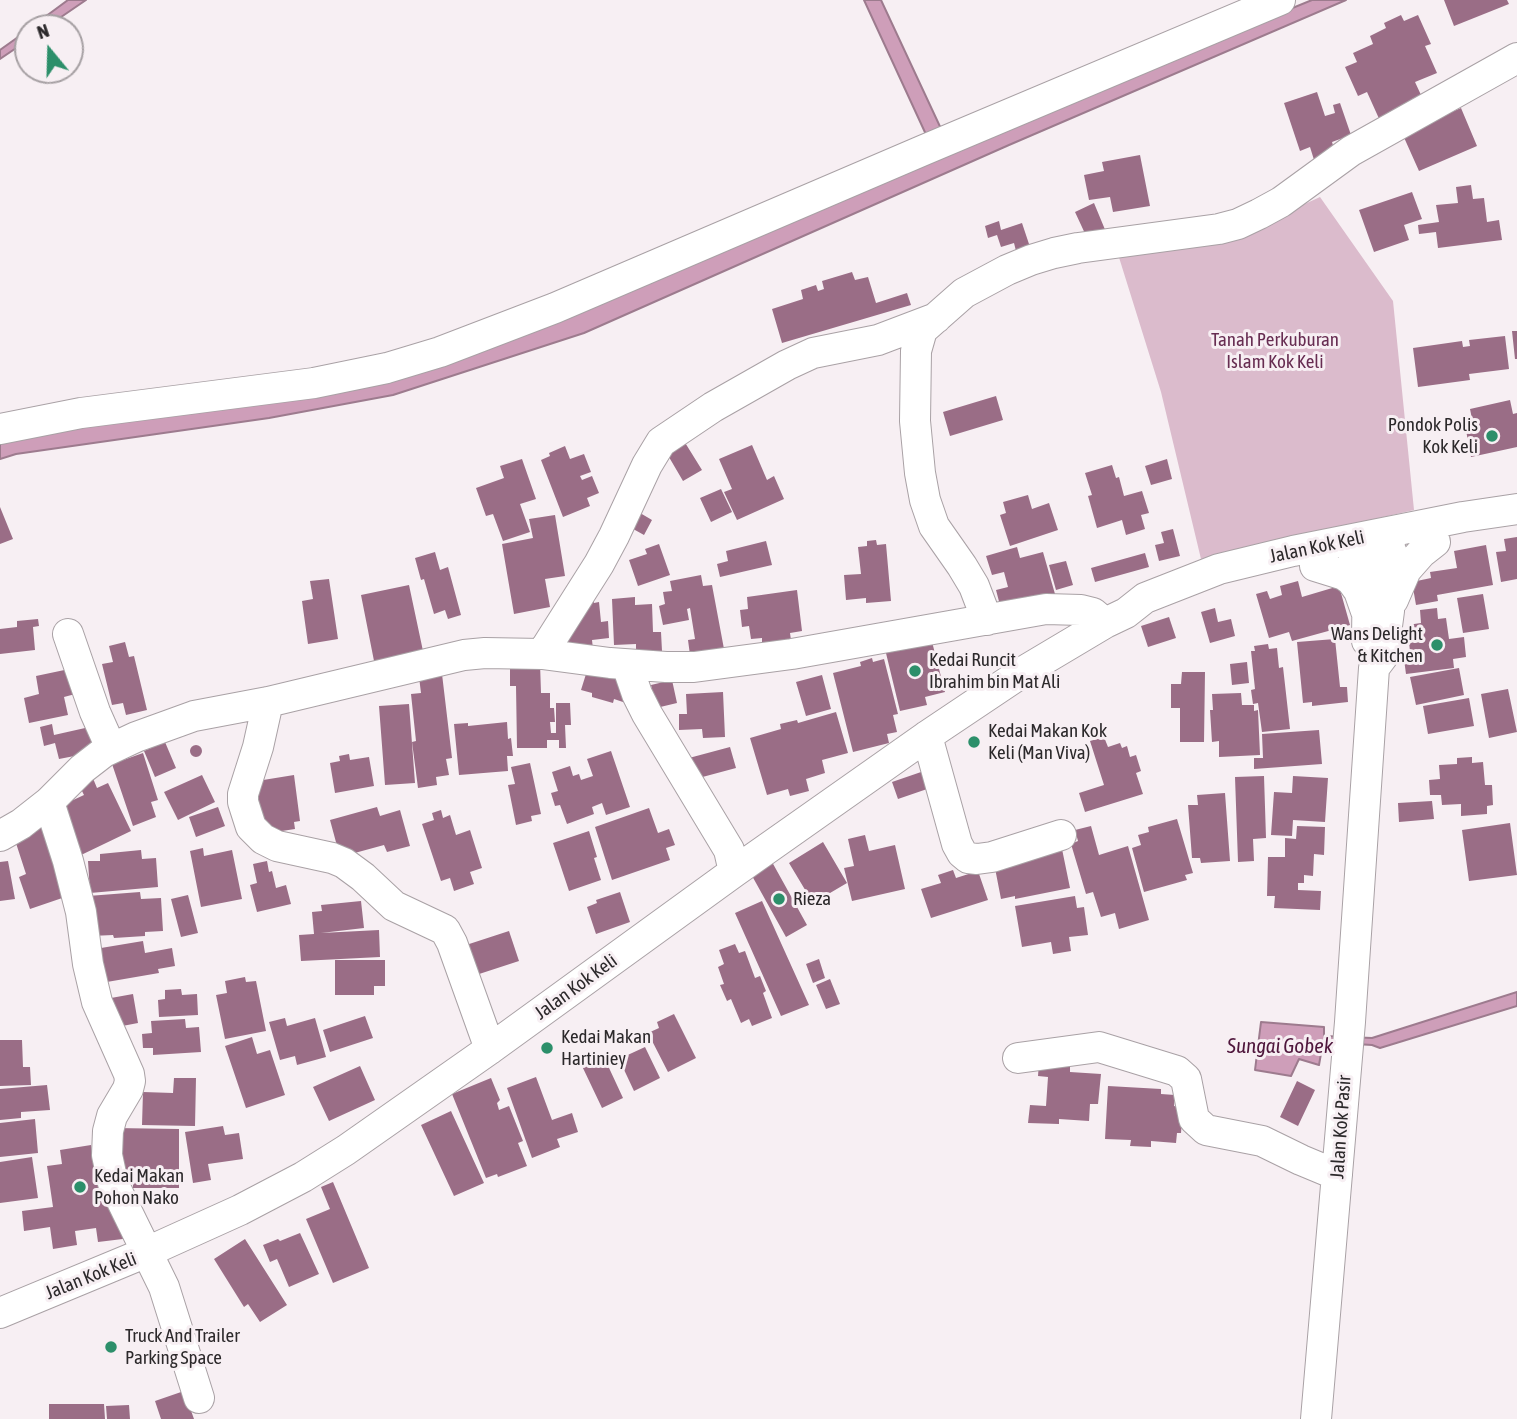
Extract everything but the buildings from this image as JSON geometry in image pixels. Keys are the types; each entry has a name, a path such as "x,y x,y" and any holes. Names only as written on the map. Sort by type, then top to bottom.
{"street":[{"path":"0,429 81,413 314,383 413,361 555,308 1280,0"},
{"path":"986,620 974,586 934,526 925,500 915,421 916,351 922,330 971,289 1042,256 1238,224 1281,202 1351,151 1517,58"},
{"path":"542,654 599,564 660,442 713,407 813,353 878,340 936,318"},
{"name":"Jalan Kok Keli","path":"0,1313 147,1252 240,1210 303,1177 490,1049 927,736 1021,673 1115,618 1150,615 1304,558 1463,517 1517,509"},
{"path":"1379,552 1386,543 1443,529 1463,517"},
{"name":"Jalan Kok Keli","path":"1304,558 1379,552 1517,529"},
{"path":"1304,558 1351,580 1378,617 1406,570 1435,542"},
{"name":"Jalan Kok Pasir","path":"1316,1419 1350,1022 1374,668 1383,656 1378,617 1379,552"},
{"path":"0,836 21,824 49,802 82,769 111,748 145,734 194,716 268,702 464,655 542,654 627,665 694,667 755,660 1046,609 1071,609 1115,618"},
{"path":"68,634 95,712 111,748"},
{"path":"627,665 647,714 729,850 734,872"},
{"path":"268,702 258,747 243,794 251,827 263,839 276,846 344,863 394,906 444,930 450,936 490,1049"},
{"path":"927,736 957,844 968,858 992,857 1060,835"},
{"path":"49,802 75,887 97,1002 129,1074 128,1089 112,1116 108,1131 107,1155 113,1182 164,1287 199,1398"},
{"path":"1018,1058 1099,1047 1177,1071 1186,1079 1194,1119 1206,1130 1262,1140 1337,1175"}],"green space":[{"name":"Tanah Perkuburan Islam Kok Keli","path":"1320,197 1393,301 1414,510 1201,559 1161,392 1117,251 1235,236"}],"water":[{"path":"68,0 86,0 66,14 49,14"},
{"path":"864,0 881,0 950,148 1312,0 1346,0 584,333 393,395 269,418 16,454 0,459 0,435 380,379 935,154"},
{"path":"14,40 14,50 0,59 0,50"},
{"name":"Sungai Gobek","path":"1517,992 1517,1006 1380,1048 1372,1045 1323,1042 1319,1065 1299,1059 1291,1076 1255,1070 1261,1022 1324,1027 1324,1036 1372,1038"}],"place":[{"name":"Pondok Polis Kok Keli","path":"1492,436"},
{"name":"Wans Delight & Kitchen","path":"1437,645"},
{"name":"Kedai Runcit Ibrahim bin Mat Ali","path":"915,671"},
{"name":"Kedai Makan Kok Keli (Man Viva)","path":"974,742"},
{"name":"Rieza","path":"779,899"},
{"name":"Kedai Makan Hartiniey","path":"547,1048"},
{"name":"Kedai Makan Pohon Nako","path":"80,1187"},
{"name":"Truck And Trailer Parking Space","path":"111,1347"}]}
